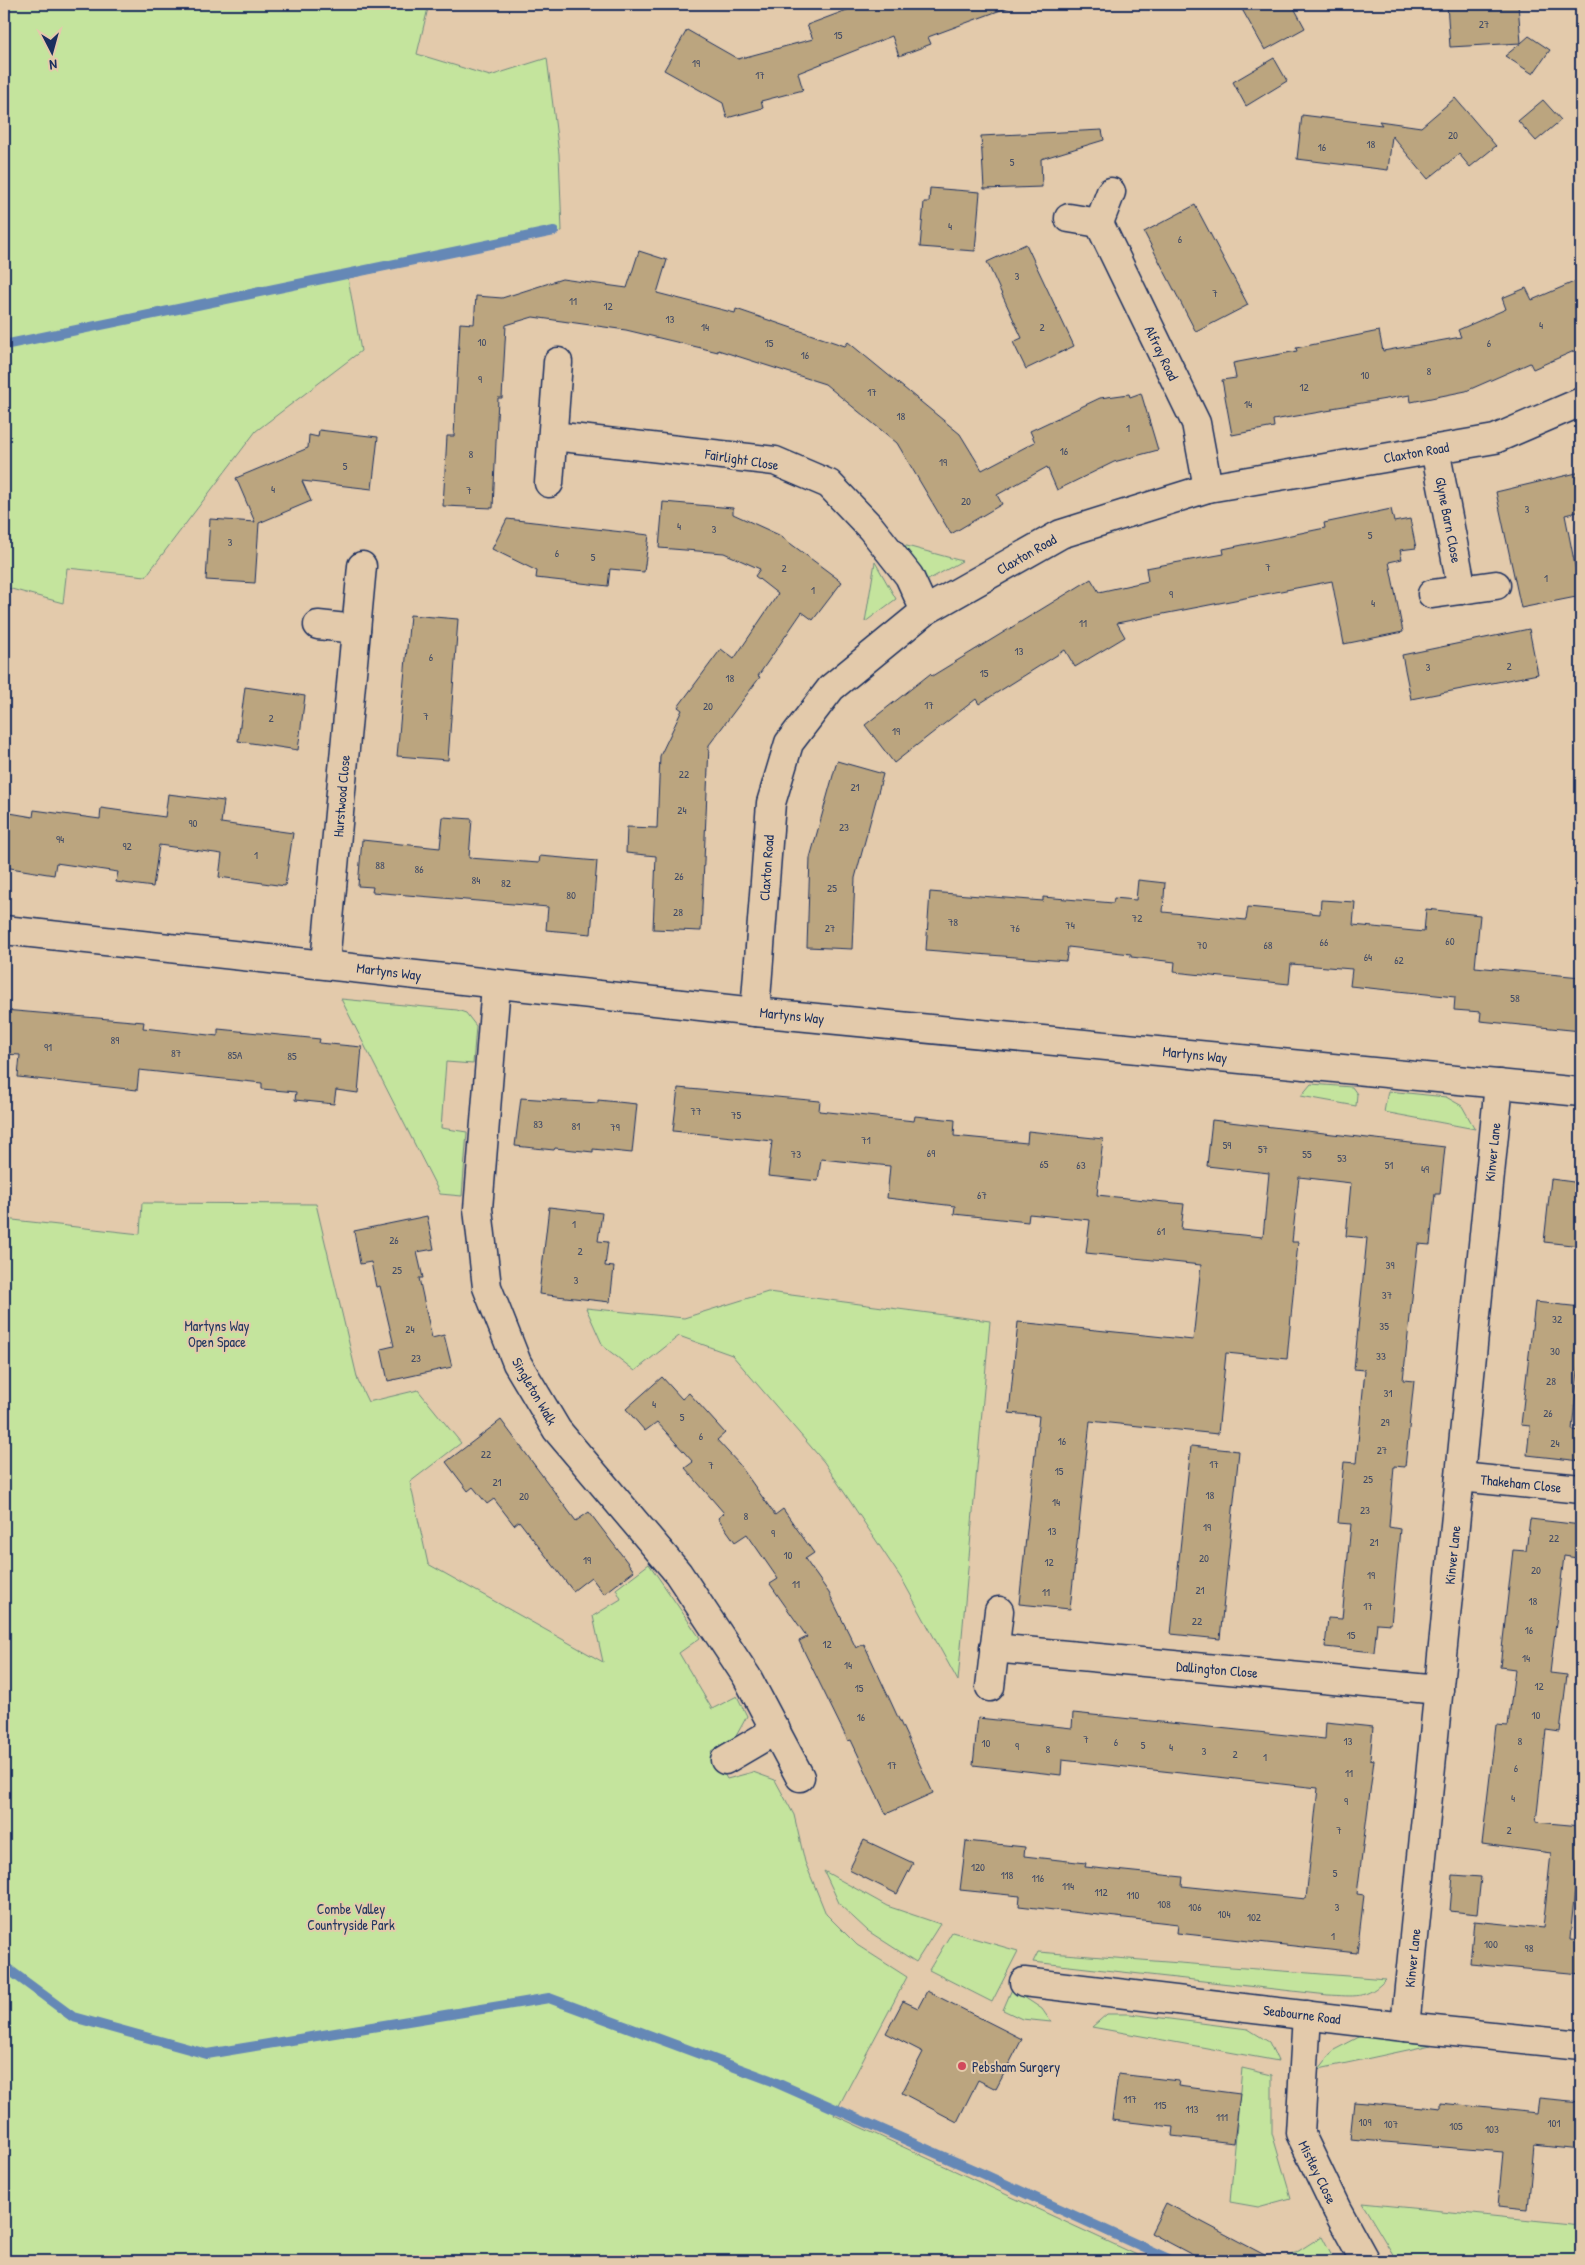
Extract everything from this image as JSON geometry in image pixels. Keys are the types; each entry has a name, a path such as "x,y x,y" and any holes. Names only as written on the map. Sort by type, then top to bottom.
{"street":[{"path":"1069,218 1099,222 1111,192"},
{"name":"Alfray Road","path":"1099,222 1196,423 1208,488"},
{"path":"549,483 558,362"},
{"name":"Claxton Road","path":"755,1012 771,804 789,743 830,688 925,611 1061,534 1208,488 1495,438 1581,402"},
{"name":"Fairlight Close","path":"552,436 775,462 829,484 871,528 909,576 925,611"},
{"name":"Glyne Barn Close","path":"1435,449 1462,590"},
{"name":"Hurstwood Close","path":"325,963 362,566"},
{"path":"1432,594 1496,585"},
{"path":"318,625 356,629"},
{"name":"Martyns Way","path":"4,930 325,963 496,985 755,1012 1581,1092"},
{"name":"Singleton Walk","path":"496,985 478,1209 487,1287 517,1363 557,1430 678,1573 747,1677 800,1777"},
{"name":"Kinver Lane","path":"1406,2027 1499,1084"},
{"name":"Thakeham Close","path":"1460,1477 1581,1489"},
{"path":"990,1687 999,1612"},
{"name":"Dallington Close","path":"994,1648 1439,1690"},
{"path":"725,1760 776,1730"},
{"name":"Seabourne Road","path":"1024,1982 1406,2027 1581,2045"},
{"name":"Mistley Close","path":"1307,2015 1300,2133 1337,2210 1365,2261"}],"green space":[{"path":"4,4 429,4 417,54 490,76 547,58 559,154 562,231 348,278 361,351 256,431 146,576 67,568 63,603 4,587"},
{"path":"903,545 962,561 928,580"},
{"path":"875,562 896,599 865,622"},
{"path":"341,999 457,1010 466,1013 476,1026 473,1064 446,1062 441,1128 467,1132 462,1196 440,1194"},
{"path":"1311,1084 1352,1087 1357,1094 1356,1106 1301,1096"},
{"path":"1388,1091 1446,1097 1462,1106 1475,1129 1384,1112"},
{"name":"Combe Valley Countryside Park","path":"142,1203 316,1204 358,1381 368,1402 418,1390 461,1443 410,1482 428,1564 603,1662 593,1616 621,1599 616,1589 649,1564 700,1638 679,1653 712,1709 737,1696 747,1716 736,1736 711,1751 727,1779 753,1772 775,1780 794,1815 805,1862 826,1914 857,1945 907,1977 834,2115 1150,2261 4,2261 4,1219 140,1234"},
{"path":"768,1292 990,1321 958,1681 903,1581 824,1462 732,1355 679,1336 635,1371 603,1346 586,1308 684,1318"},
{"path":"824,1871 887,1906 940,1924 916,1962 868,1931 840,1905"},
{"path":"952,1932 1018,1951 992,2002 929,1970"},
{"path":"1038,1952 1386,1979 1366,1994 1353,1996 1328,1995 1033,1962"},
{"path":"1012,1989 1042,2009 1051,2022 1022,2019 1003,2010"},
{"path":"1107,2014 1130,2014 1248,2029 1269,2042 1278,2061 1092,2027"},
{"path":"1361,2036 1431,2045 1319,2069 1334,2050"},
{"path":"1242,2068 1272,2075 1272,2133 1291,2198 1258,2207 1230,2202"},
{"path":"1362,2203 1581,2225 1581,2261 1397,2261"},
{"path":"1322,2236 1335,2261 1283,2261"}],"building":[{"path":"863,4 1008,4 1009,7 928,37 931,44 899,56 892,36 798,73 803,90 761,101 763,108 727,118 723,103 664,70 687,30 738,59 813,39 807,25"},
{"path":"1239,4 1292,4 1305,28 1265,50"},
{"path":"1447,4 1518,4 1521,43 1450,47"},
{"path":"1529,36 1550,50 1533,74 1505,56"},
{"path":"1274,58 1287,81 1246,106 1233,82"},
{"path":"1455,98 1496,146 1470,167 1459,154 1428,179 1392,136 1388,170 1297,159 1302,115 1382,125 1379,121 1421,127"},
{"path":"1543,100 1561,120 1536,141 1518,121"},
{"path":"1102,130 1104,140 1041,159 1042,187 984,189 981,136"},
{"path":"930,188 980,192 975,251 920,247 924,202 929,202"},
{"path":"1195,205 1248,305 1196,332 1144,232"},
{"path":"1026,244 1074,346 1026,369 1013,342 1022,338 987,262"},
{"path":"639,251 667,260 657,293 735,313 736,309 845,346 848,342 960,434 982,470 1035,442 1030,431 1100,398 1129,394 1130,397 1141,393 1158,450 1114,462 1057,490 1047,467 997,495 1002,504 951,534 897,443 825,384 718,350 718,352 626,330 533,317 506,325 502,398 498,398 493,508 443,506 447,436 454,436 460,323 474,324 476,296 502,298 562,279 627,288"},
{"path":"1581,279 1581,348 1533,369 1530,363 1466,391 1411,402 1410,395 1332,408 1332,410 1273,420 1274,427 1232,435 1222,380 1236,378 1233,363 1297,351 1296,348 1379,331 1383,351 1461,337 1458,330 1506,309 1502,298 1526,288 1532,300"},
{"path":"319,430 378,437 372,489 302,481 311,501 259,523 255,583 206,580 210,519 255,522 236,478 308,448 309,435 318,437"},
{"path":"1581,472 1581,511 1565,515 1581,596 1521,608 1496,492"},
{"path":"663,502 733,508 733,514 779,535 842,582 813,620 802,612 758,676 760,677 709,745 701,931 653,929 656,856 626,853 627,827 657,828 660,756 682,710 678,707 721,649 734,659 778,594 755,576 760,569 724,553 659,548"},
{"path":"1391,509 1394,522 1410,519 1416,548 1400,550 1402,559 1389,562 1403,632 1344,644 1332,581 1117,623 1125,637 1075,667 1065,650 979,704 976,699 894,763 865,725 930,674 932,676 1091,579 1099,592 1148,581 1146,568 1224,554 1223,549 1325,528 1324,523"},
{"path":"507,519 649,535 644,572 610,569 608,586 536,578 537,571 492,549"},
{"path":"410,615 458,619 448,760 397,756"},
{"path":"1529,629 1538,674 1411,699 1402,655"},
{"path":"245,687 305,696 298,750 238,741"},
{"path":"837,761 883,774 855,878 852,949 807,947 810,858"},
{"path":"168,794 224,801 221,823 293,833 285,886 219,877 222,854 159,845 153,887 116,882 118,872 56,863 54,875 4,867 4,812 33,817 34,810 100,819 101,808 165,817"},
{"path":"443,817 472,819 469,858 539,863 540,856 597,861 591,934 546,930 548,907 372,892 373,887 358,886 362,840 440,848"},
{"path":"1138,880 1165,883 1163,912 1246,920 1248,907 1320,914 1321,900 1355,902 1353,925 1424,932 1426,909 1480,915 1475,967 1581,977 1581,1031 1480,1021 1481,1012 1454,1010 1455,997 1350,986 1352,969 1291,964 1289,984 1174,972 1175,962 1131,957 1131,954 1068,947 1066,961 926,950 930,892 1043,901 1043,897 1113,903 1114,898 1136,900"},
{"path":"4,1010 144,1022 143,1028 218,1036 218,1029 320,1039 319,1043 362,1047 358,1093 336,1090 334,1104 295,1100 296,1092 262,1089 262,1083 139,1070 137,1090 18,1077 20,1055 4,1054"},
{"path":"678,1088 820,1101 819,1111 914,1121 915,1116 955,1120 954,1136 1027,1143 1028,1131 1103,1139 1097,1195 1184,1204 1181,1229 1263,1237 1269,1173 1207,1166 1212,1120 1445,1147 1440,1194 1435,1194 1430,1245 1418,1244 1403,1380 1414,1381 1405,1467 1394,1466 1389,1527 1400,1529 1391,1624 1377,1623 1374,1652 1325,1647 1328,1618 1342,1619 1351,1524 1338,1523 1344,1462 1356,1463 1365,1370 1354,1369 1367,1238 1346,1236 1351,1183 1299,1177 1292,1242 1298,1242 1287,1359 1226,1353 1218,1434 1090,1421 1070,1609 1019,1604 1039,1416 1009,1413 1018,1322 1193,1340 1201,1265 1086,1253 1090,1220 1029,1214 1028,1222 954,1214 955,1206 887,1198 890,1166 821,1159 818,1181 768,1176 772,1141 673,1131"},
{"path":"521,1098 598,1103 598,1100 637,1104 632,1153 593,1149 593,1152 555,1148 554,1150 515,1146"},
{"path":"1551,1179 1581,1183 1581,1246 1544,1242"},
{"path":"549,1207 602,1213 598,1241 608,1242 605,1266 614,1267 610,1302 539,1294"},
{"path":"427,1216 434,1249 417,1252 423,1278 419,1278 432,1338 444,1335 452,1367 388,1381 381,1349 394,1346 380,1286 376,1287 371,1262 360,1264 354,1231"},
{"path":"1535,1302 1581,1307 1581,1341 1572,1430 1581,1431 1581,1461 1527,1455 1530,1426 1521,1425"},
{"path":"662,1377 682,1399 689,1393 725,1433 717,1440 739,1464 775,1515 783,1509 814,1553 805,1559 829,1593 856,1648 864,1644 933,1793 886,1814 851,1740 848,1741 799,1641 807,1637 770,1584 778,1579 747,1534 735,1542 718,1518 724,1513 685,1468 693,1462 657,1422 645,1431 626,1409"},
{"path":"501,1420 576,1521 589,1512 634,1571 604,1594 591,1577 573,1591 519,1521 514,1525 494,1499 487,1504 473,1487 468,1491 446,1462"},
{"path":"1191,1446 1239,1451 1220,1639 1171,1634"},
{"path":"1530,1519 1581,1525 1577,1558 1564,1556 1550,1673 1567,1675 1560,1732 1546,1730 1536,1822 1581,1826 1581,1858 1578,1858 1570,1939 1581,1940 1581,1974 1470,1964 1474,1921 1543,1928 1551,1853 1482,1844 1496,1725 1508,1726 1515,1669 1500,1667 1513,1550 1526,1551"},
{"path":"1073,1713 1325,1739 1326,1722 1373,1727 1370,1759 1374,1760 1357,1894 1364,1895 1357,1953 1177,1933 1178,1924 1019,1906 1020,1896 960,1890 966,1841 1025,1847 1024,1856 1086,1863 1085,1867 1183,1877 1182,1886 1306,1899 1318,1788 1062,1760 1061,1775 973,1765 978,1718 1072,1728"},
{"path":"864,1840 913,1863 897,1894 849,1870"},
{"path":"1453,1875 1481,1877 1477,1914 1450,1911"},
{"name":"Pebsham Surgery","path":"927,1991 1022,2039 996,2089 978,2080 957,2122 902,2093 923,2052 886,2033 903,2001 918,2008"},
{"path":"1118,2074 1179,2081 1178,2086 1240,2094 1234,2143 1172,2136 1173,2127 1112,2120"},
{"path":"1539,2098 1581,2102 1581,2150 1534,2145 1528,2209 1498,2206 1503,2152 1350,2139 1354,2102 1424,2108 1424,2106 1440,2108 1440,2103 1537,2113"},
{"path":"1166,2203 1276,2261 1204,2261 1151,2233"}],"waterway":[{"path":"4,345 554,231"},
{"path":"4,1966 73,2017 207,2054 549,1998 770,2080 983,2174 1173,2261"}],"place":[{"name":"Pebsham Surgery","path":"962,2066"}],"park label":[{"name":"Martyns Way Open Space","path":"217,1334"}]}
